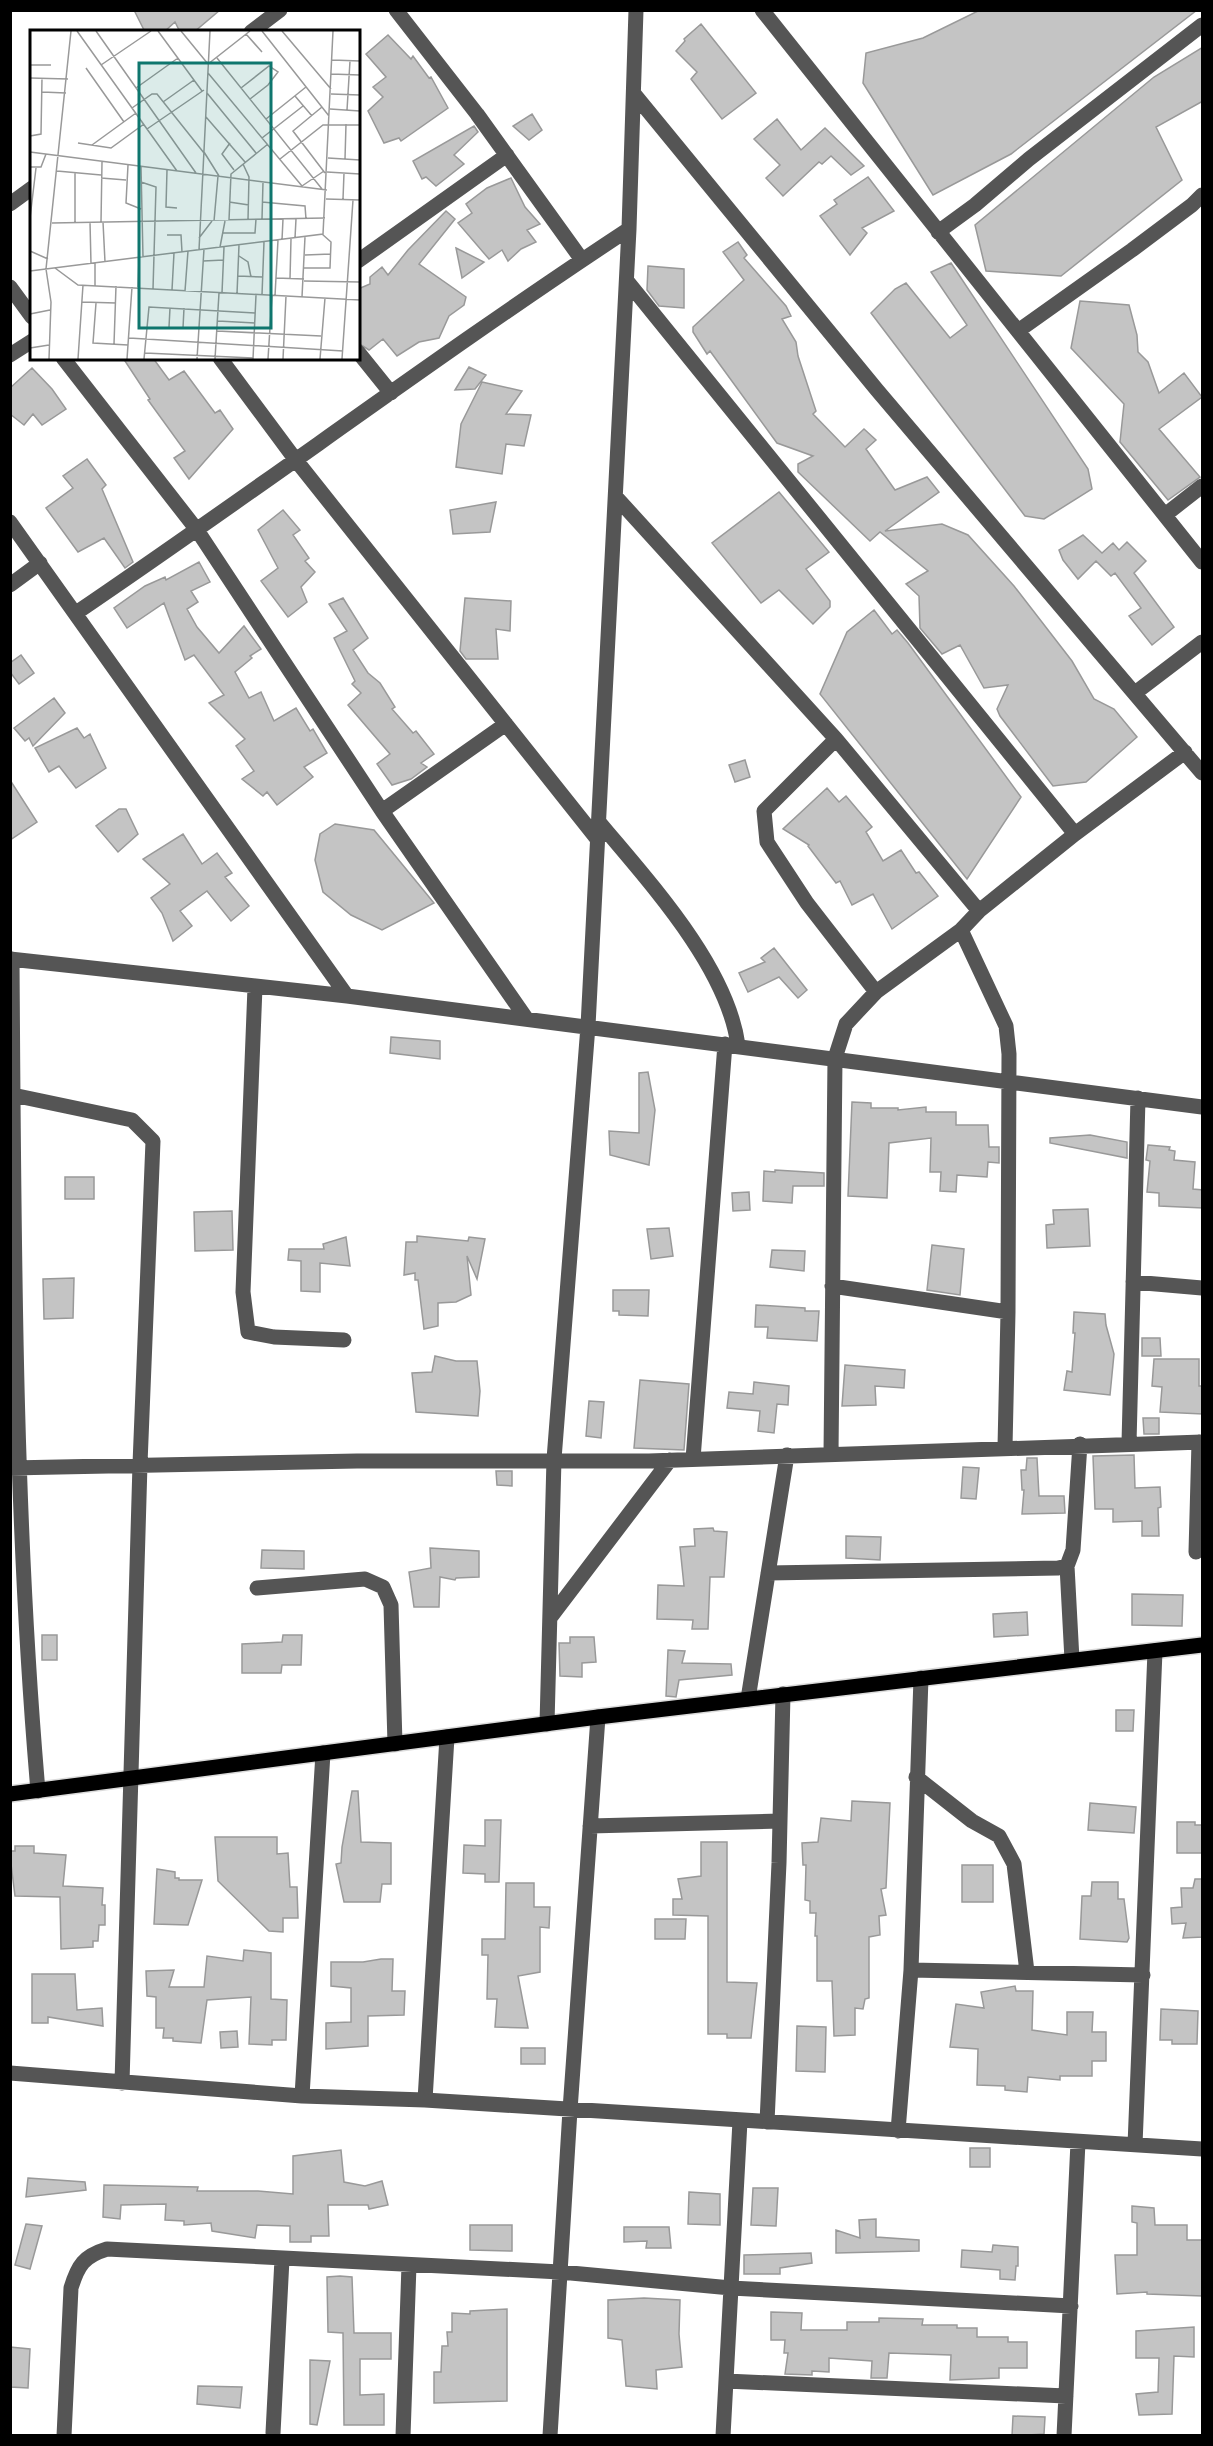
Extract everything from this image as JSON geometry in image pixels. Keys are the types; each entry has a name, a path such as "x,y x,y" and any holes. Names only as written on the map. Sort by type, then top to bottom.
{"main road":[{"path":"10,1794 132,1780 748,1698 1203,1645"}],"street":[{"path":"254,30 280,10"},
{"path":"396,10 507,155 582,260"},
{"path":"762,10 1203,562"},
{"path":"547,1724 554,1459 588,1026 627,281 636,11"},
{"path":"938,232 1203,25"},
{"path":"635,95 877,390 1203,773"},
{"path":"360,260 507,155"},
{"path":"10,204 30,189"},
{"path":"1018,331 1140,244 1203,195"},
{"path":"76,613 629,229"},
{"path":"627,281 1075,834"},
{"path":"10,287 30,314"},
{"path":"10,355 30,341"},
{"path":"360,354 391,393"},
{"path":"65,360 197,530 382,811 526,1018"},
{"path":"223,360 295,459 598,840"},
{"path":"1165,515 1203,486"},
{"path":"616,497 836,739 979,911"},
{"path":"10,522 347,996"},
{"path":"10,585 40,563"},
{"path":"1135,693 1203,642"},
{"path":"382,811 506,724"},
{"path":"836,739 764,810 768,842 807,903 876,992"},
{"path":"831,1454 835,1058 846,1023 876,992 961,930 979,911 1075,834 1185,752"},
{"path":"599,822 683,926 705,962 735,1023 693,1459"},
{"path":"961,930 1006,1026 1008,1312 1005,1448"},
{"path":"38,1791 28,1682 15,1467 11,959 526,1018 1203,1107"},
{"path":"255,987 243,1292 248,1332 274,1337 344,1340"},
{"path":"13,1095 132,1120 153,1142 140,1464 122,2083"},
{"path":"1129,1443 1138,1098"},
{"path":"1133,1282 1203,1288"},
{"path":"832,1286 1008,1312"},
{"path":"15,1467 554,1459 670,1460 1080,1444 1201,1442 1196,1552"},
{"path":"1072,1660 1067,1566 1074,1550 1080,1444"},
{"path":"748,1698 787,1455"},
{"path":"549,1618 670,1460"},
{"path":"768,1573 1067,1566"},
{"path":"257,1588 365,1579 383,1587 391,1605 395,1744"},
{"path":"1135,2145 1155,1651"},
{"path":"898,2131 911,1970 921,1678"},
{"path":"766,2122 773,2024 783,1694"},
{"path":"550,2436 598,1717"},
{"path":"425,2100 447,1737"},
{"path":"302,2096 322,1754"},
{"path":"916,1777 972,1821 999,1836 1014,1864 1027,1972"},
{"path":"590,1826 780,1821"},
{"path":"911,1970 1143,1975"},
{"path":"10,2073 302,2096 425,2100 1203,2149"},
{"path":"723,2436 740,2121"},
{"path":"1064,2436 1078,2142"},
{"path":"64,2436 71,2288 76,2270 90,2254 107,2248 560,2272 731,2288 1071,2306"},
{"path":"273,2433 282,2259"},
{"path":"403,2436 409,2265"},
{"path":"726,2381 1066,2396"}],"building":[{"path":"134,10 220,10 196,30 179,30 175,22 166,30 144,30"},
{"path":"980,10 1197,10 1011,154 933,195 863,83 866,53 923,38"},
{"path":"701,24 756,93 722,119 691,79 697,72 676,51 685,41 684,39"},
{"path":"388,35 411,59 413,56 429,78 431,77 448,108 401,141 399,138 384,143 368,111 383,97 373,87 386,77 366,54"},
{"path":"1203,47 1203,101 1156,127 1182,180 1061,276 986,271 975,225 1154,77"},
{"path":"532,114 542,130 529,140 513,126"},
{"path":"777,119 801,150 825,128 864,166 851,175 831,156 822,164 819,162 783,196 766,178 780,165 754,139"},
{"path":"474,126 478,132 454,155 464,164 436,186 426,177 422,179 413,161"},
{"path":"868,177 894,211 862,228 867,233 850,255 820,216 837,204 834,200"},
{"path":"511,178 525,207 540,224 527,230 536,242 521,249 508,261 502,250 489,259 458,223 472,213 466,204 487,188"},
{"path":"446,211 455,219 419,264 466,297 464,305 449,316 439,338 419,342 397,356 383,339 369,350 360,344 360,288 370,284 370,277 382,267 388,275 408,250"},
{"path":"738,242 747,255 744,258 786,306 791,316 782,319 796,342 798,356 816,411 813,414 845,447 864,429 876,440 866,449 895,490 927,477 939,492 885,531 942,524 968,535 1014,586 1072,661 1094,699 1114,709 1137,737 1086,782 1053,786 1000,716 997,709 1008,685 984,688 960,645 942,654 920,628 919,596 906,584 928,571 880,532 870,541 798,472 798,464 813,456 777,443 710,351 707,354 693,332 693,327 744,280 723,252"},
{"path":"456,248 484,262 462,278"},
{"path":"951,263 1088,469 1092,489 1044,519 1025,516 871,313 895,289 906,283 950,338 967,325 931,272"},
{"path":"648,266 684,269 684,308 659,306 647,290"},
{"path":"1080,301 1129,305 1137,335 1138,352 1148,362 1159,393 1184,373 1202,397 1159,429 1200,477 1168,500 1120,442 1124,404 1071,348"},
{"path":"124,360 154,360 169,380 184,371 215,413 220,410 233,429 189,479 174,458 185,451 148,400 150,399"},
{"path":"469,367 486,375 475,389 455,390"},
{"path":"32,368 52,389 66,409 42,425 33,414 24,425 10,414 10,388"},
{"path":"482,382 522,391 506,414 531,415 524,446 506,444 502,474 456,467 461,424"},
{"path":"87,459 106,485 102,489 133,562 125,568 104,538 78,552 46,508 73,488 63,476"},
{"path":"779,492 829,552 806,569 830,601 830,607 813,624 779,590 761,603 712,543"},
{"path":"496,502 490,532 453,534 450,510"},
{"path":"283,510 300,530 293,535 309,558 305,561 315,572 301,587 307,602 288,617 261,581 278,568 258,530"},
{"path":"1083,535 1102,553 1113,543 1119,550 1127,542 1146,561 1134,573 1174,627 1152,645 1129,616 1141,608 1115,573 1111,576 1096,561 1078,579 1063,560 1059,550"},
{"path":"199,562 210,582 191,591 198,602 187,609 197,627 219,653 244,626 261,649 250,656 252,658 235,672 249,698 261,692 274,721 296,708 310,731 313,729 327,753 304,767 313,777 277,805 267,792 263,796 242,779 254,771 236,746 245,739 209,703 224,695 194,655 185,660 164,603 127,628 114,608 145,586 165,577 166,580"},
{"path":"343,598 368,638 353,650 368,673 380,683 395,707 392,709 413,733 416,731 434,754 421,763 427,767 411,779 392,785 377,764 390,754 348,705 361,693 352,684 355,681 334,638 347,631 329,604"},
{"path":"465,598 511,601 510,631 496,629 498,659 466,659 460,651"},
{"path":"874,610 892,634 897,630 908,643 1021,797 967,879 820,694 847,632"},
{"path":"21,655 34,673 19,684 10,672 10,663"},
{"path":"54,698 65,713 33,746 29,738 25,741 14,728"},
{"path":"77,728 84,738 90,734 106,768 76,788 59,766 49,772 35,748"},
{"path":"745,760 750,777 735,782 729,765"},
{"path":"10,780 37,822 10,840"},
{"path":"827,788 839,802 846,796 872,827 866,832 883,861 901,850 916,873 919,872 938,896 892,929 873,894 852,905 840,881 836,883 809,845 783,829"},
{"path":"119,809 126,809 138,834 118,852 96,826"},
{"path":"335,824 374,830 434,903 382,930 351,915 323,892 315,860 320,834"},
{"path":"183,834 202,864 217,853 232,873 225,877 249,906 231,921 207,891 180,911 192,926 173,941 162,913 151,898 170,884 143,859"},
{"path":"774,948 807,990 798,998 779,977 748,992 739,973 765,962 761,958"},
{"path":"391,1037 440,1041 440,1059 390,1053"},
{"path":"648,1072 655,1110 649,1165 610,1155 609,1131 639,1133 639,1073"},
{"path":"852,1102 871,1103 871,1108 898,1108 898,1110 926,1107 926,1112 956,1112 956,1125 988,1125 989,1147 999,1147 999,1163 988,1162 987,1177 957,1175 956,1192 940,1191 941,1172 930,1172 931,1138 889,1143 887,1198 848,1196"},
{"path":"1090,1135 1127,1142 1127,1158 1050,1143 1050,1138"},
{"path":"1148,1145 1170,1147 1169,1150 1175,1151 1174,1160 1195,1162 1193,1189 1203,1190 1203,1208 1159,1206 1159,1193 1147,1192 1150,1161 1146,1160"},
{"path":"775,1170 824,1173 824,1186 793,1186 792,1203 763,1201 764,1171 775,1172"},
{"path":"65,1177 94,1177 94,1199 65,1199"},
{"path":"749,1192 750,1210 733,1211 732,1193"},
{"path":"1088,1209 1090,1246 1047,1248 1046,1225 1054,1224 1053,1210"},
{"path":"232,1211 233,1250 195,1251 194,1212"},
{"path":"669,1228 673,1256 651,1259 647,1229"},
{"path":"417,1236 468,1241 469,1237 485,1239 477,1279 467,1256 471,1295 456,1302 438,1303 438,1326 424,1329 418,1280 415,1280 415,1273 404,1275 406,1242 417,1242"},
{"path":"346,1237 350,1266 320,1263 320,1292 301,1291 301,1261 288,1260 289,1249 324,1249 323,1244"},
{"path":"932,1245 964,1249 960,1295 927,1290"},
{"path":"772,1250 805,1251 804,1271 770,1267"},
{"path":"74,1278 73,1318 44,1319 43,1279"},
{"path":"613,1290 649,1290 648,1316 619,1315 619,1311 613,1311"},
{"path":"756,1305 819,1311 817,1341 767,1338 768,1327 755,1327"},
{"path":"1074,1312 1105,1314 1114,1354 1110,1395 1064,1390 1067,1371 1072,1372"},
{"path":"1142,1338 1160,1338 1161,1356 1142,1356"},
{"path":"435,1356 456,1361 477,1361 480,1391 478,1416 416,1412 412,1373 432,1372"},
{"path":"1154,1359 1199,1359 1199,1386 1203,1386 1203,1414 1160,1412 1162,1387 1152,1386"},
{"path":"845,1365 905,1370 904,1388 875,1386 876,1405 842,1406"},
{"path":"640,1380 689,1384 684,1450 634,1448"},
{"path":"754,1382 789,1386 788,1405 777,1404 774,1433 758,1431 760,1411 727,1408 729,1392 753,1394"},
{"path":"589,1401 604,1402 601,1438 586,1436"},
{"path":"1143,1418 1159,1418 1159,1434 1144,1434"},
{"path":"1134,1455 1135,1488 1160,1487 1159,1536 1142,1536 1142,1521 1113,1522 1113,1509 1095,1509 1093,1456"},
{"path":"1027,1458 1037,1458 1039,1496 1064,1496 1065,1513 1022,1514 1024,1490 1022,1490 1021,1470 1026,1470"},
{"path":"963,1467 979,1468 976,1499 961,1498"},
{"path":"496,1471 512,1471 512,1486 497,1485"},
{"path":"713,1528 714,1531 727,1532 724,1577 710,1577 708,1629 692,1629 693,1620 657,1619 658,1585 684,1586 680,1547 695,1546 694,1529"},
{"path":"846,1536 881,1537 880,1560 846,1558"},
{"path":"430,1548 479,1551 479,1577 456,1578 455,1580 440,1577 439,1607 414,1607 409,1572 431,1568"},
{"path":"262,1550 304,1551 304,1569 261,1568"},
{"path":"1132,1594 1183,1595 1182,1626 1132,1625"},
{"path":"1027,1612 1028,1635 994,1637 993,1614"},
{"path":"42,1635 57,1635 57,1660 42,1660"},
{"path":"283,1635 302,1635 301,1665 282,1665 281,1673 242,1673 242,1644 282,1642"},
{"path":"570,1637 594,1637 596,1662 582,1663 582,1677 560,1676 559,1643 570,1643"},
{"path":"668,1650 685,1651 682,1663 731,1664 732,1675 679,1680 676,1697 666,1696"},
{"path":"1116,1710 1134,1710 1133,1731 1116,1731"},
{"path":"352,1791 358,1791 361,1842 391,1843 391,1884 382,1884 380,1902 344,1902 336,1864 341,1863"},
{"path":"852,1801 890,1803 886,1888 881,1889 886,1915 879,1916 880,1935 869,1937 869,1998 865,1999 863,2009 855,2008 855,2035 834,2036 832,1981 817,1981 816,1913 810,1913 810,1901 805,1900 806,1865 803,1865 802,1843 818,1842 821,1818 851,1821"},
{"path":"1090,1803 1136,1807 1134,1833 1088,1830"},
{"path":"485,1820 501,1820 499,1882 485,1882 485,1874 463,1873 464,1845 485,1846"},
{"path":"1177,1822 1195,1822 1195,1825 1203,1825 1203,1853 1177,1853"},
{"path":"215,1837 277,1837 277,1854 288,1853 290,1887 297,1887 298,1918 283,1918 283,1932 269,1931 218,1881"},
{"path":"701,1842 727,1842 727,1982 757,1983 751,2038 727,2038 727,2034 708,2034 708,1916 673,1915 673,1899 682,1899 678,1879 701,1876"},
{"path":"15,1846 34,1846 34,1853 66,1855 63,1886 103,1888 102,1905 105,1905 105,1925 99,1925 98,1941 93,1941 93,1947 61,1949 60,1897 15,1896 10,1851 15,1851"},
{"path":"962,1865 993,1865 993,1902 962,1902"},
{"path":"157,1869 175,1872 175,1878 179,1880 202,1880 188,1925 154,1924"},
{"path":"1195,1879 1203,1879 1203,1937 1183,1938 1186,1923 1172,1924 1171,1908 1182,1907 1181,1888 1193,1888"},
{"path":"1092,1882 1118,1882 1118,1899 1124,1899 1129,1938 1127,1942 1080,1939 1082,1896 1091,1896"},
{"path":"506,1883 534,1883 534,1907 550,1907 549,1928 540,1927 540,1972 518,1976 528,2028 495,2027 497,1999 487,1999 488,1955 482,1955 482,1939 505,1939"},
{"path":"655,1919 686,1919 685,1939 655,1939"},
{"path":"244,1950 271,1953 271,1999 287,2000 286,2040 272,2040 272,2045 249,2044 251,1997 207,2000 201,2043 163,2038 164,2028 156,2028 156,1997 147,1996 146,1971 174,1970 169,1987 204,1987 207,1956 243,1961"},
{"path":"393,1959 392,1991 405,1991 404,2015 368,2016 368,2046 326,2049 326,2023 351,2022 351,1988 331,1986 331,1962 363,1962"},
{"path":"32,1974 75,1974 77,2010 102,2008 103,2026 48,2017 48,2023 32,2023"},
{"path":"1015,1986 1016,1991 1033,1991 1032,2030 1067,2035 1067,2012 1093,2012 1092,2032 1106,2032 1106,2061 1092,2061 1092,2076 1060,2076 1060,2080 1028,2077 1027,2092 1005,2090 1005,2086 977,2085 978,2049 950,2047 956,2004 984,2008 981,1992"},
{"path":"1161,2009 1198,2011 1197,2044 1172,2044 1172,2040 1160,2040"},
{"path":"797,2026 826,2027 825,2072 796,2071"},
{"path":"237,2031 238,2047 221,2048 220,2032"},
{"path":"521,2048 545,2048 545,2064 521,2064"},
{"path":"970,2148 990,2148 990,2167 970,2167"},
{"path":"341,2150 344,2182 365,2186 382,2181 388,2205 369,2209 368,2205 328,2205 329,2236 311,2236 311,2242 290,2242 290,2226 257,2225 255,2238 212,2231 211,2223 184,2225 184,2221 165,2220 166,2204 121,2205 120,2219 103,2217 104,2185 198,2187 197,2191 258,2191 293,2194 293,2156"},
{"path":"28,2178 85,2182 86,2190 26,2197"},
{"path":"753,2188 778,2188 776,2226 751,2225"},
{"path":"689,2192 720,2194 720,2225 688,2224"},
{"path":"1132,2206 1154,2208 1155,2225 1187,2225 1187,2240 1203,2240 1203,2296 1147,2294 1147,2292 1117,2294 1115,2255 1137,2255 1137,2223 1132,2222"},
{"path":"876,2219 876,2237 919,2240 919,2251 836,2253 836,2230 860,2238 859,2220"},
{"path":"26,2224 42,2226 30,2269 15,2265"},
{"path":"470,2225 512,2225 512,2251 470,2250"},
{"path":"624,2227 669,2227 671,2248 646,2248 647,2241 624,2242"},
{"path":"993,2245 1018,2247 1015,2280 1000,2279 1000,2270 961,2267 962,2250 992,2252"},
{"path":"811,2253 812,2263 780,2268 780,2274 744,2274 744,2255"},
{"path":"327,2277 352,2277 354,2333 391,2333 391,2359 360,2359 360,2395 384,2394 384,2425 344,2425 343,2333 328,2332"},
{"path":"644,2298 680,2300 679,2334 682,2367 656,2370 657,2389 626,2386 622,2340 608,2338 608,2300"},
{"path":"507,2309 507,2401 434,2403 434,2372 441,2372 442,2346 448,2346 447,2332 452,2332 452,2313 470,2314 470,2311"},
{"path":"771,2312 802,2313 801,2330 847,2330 847,2322 879,2322 879,2318 923,2319 922,2325 957,2325 957,2328 977,2328 977,2337 1008,2337 1008,2342 1027,2342 1027,2368 999,2368 999,2378 950,2380 951,2355 889,2353 887,2378 871,2378 872,2361 829,2358 829,2372 812,2371 812,2375 785,2374 788,2353 784,2353 785,2340 771,2340"},
{"path":"1194,2327 1194,2357 1174,2356 1172,2414 1139,2415 1136,2394 1158,2392 1159,2358 1136,2358 1136,2331"},
{"path":"10,2347 30,2349 28,2388 10,2387"},
{"path":"310,2360 330,2361 317,2425 310,2424"},
{"path":"198,2386 242,2387 240,2408 197,2404"},
{"path":"1013,2416 1045,2417 1044,2434 1012,2436"}]}
